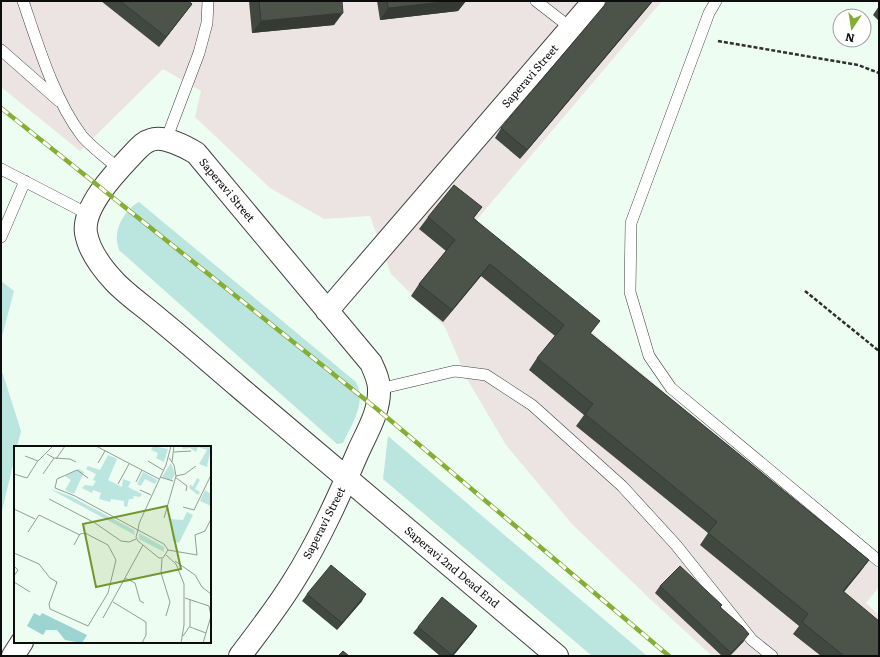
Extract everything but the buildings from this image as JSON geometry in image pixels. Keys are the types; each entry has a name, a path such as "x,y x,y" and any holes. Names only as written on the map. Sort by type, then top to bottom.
{"street":[{"name":"Saperavi Street","path":"240,656 275,610 294,581 323,530 346,479 179,335 116,283 99,264 90,246 86,231 88,214 102,189 142,145 152,139 166,140 183,146 196,153 327,311 594,1"},
{"path":"327,311 371,363 378,378 380,389 377,409 346,479"},
{"name":"Saperavi 2nd Dead End","path":"346,479 557,656"},
{"path":"13,656 21,643"}],"lane":[{"path":"23,1 41,55 62,104 83,137 119,169"},
{"path":"166,140 199,53 207,23 208,1"},
{"path":"536,1 571,28"},
{"path":"716,1 709,13 631,223 630,292 649,356 671,388 879,562"},
{"path":"1,50 62,104"},
{"path":"1,169 88,214"},
{"path":"1,237 25,181"},
{"path":"380,389 455,371 486,375 532,405 622,486 676,545 752,640 772,656"}],"path":[{"path":"700,38 858,65 879,73"},
{"path":"805,291 879,351"}],"shaded area":[{"path":"1,1 662,1 468,230 879,569 879,587 866,603 879,615 879,656 712,656 572,524 506,445 467,379 445,327 391,274 370,216 324,219 270,188 195,117 201,91 163,69 80,151 1,87"},
{"path":"139,202 356,382 360,397 359,405 354,421 343,443 337,444 119,250 117,231 121,221 127,212"},
{"path":"1,281 14,291 1,340"},
{"path":"1,368 21,431 17,446 14,446 14,460 1,515"},
{"path":"388,436 647,656 592,656 383,479"}],"railway":[{"path":"1,108 377,409 669,656"}]}
